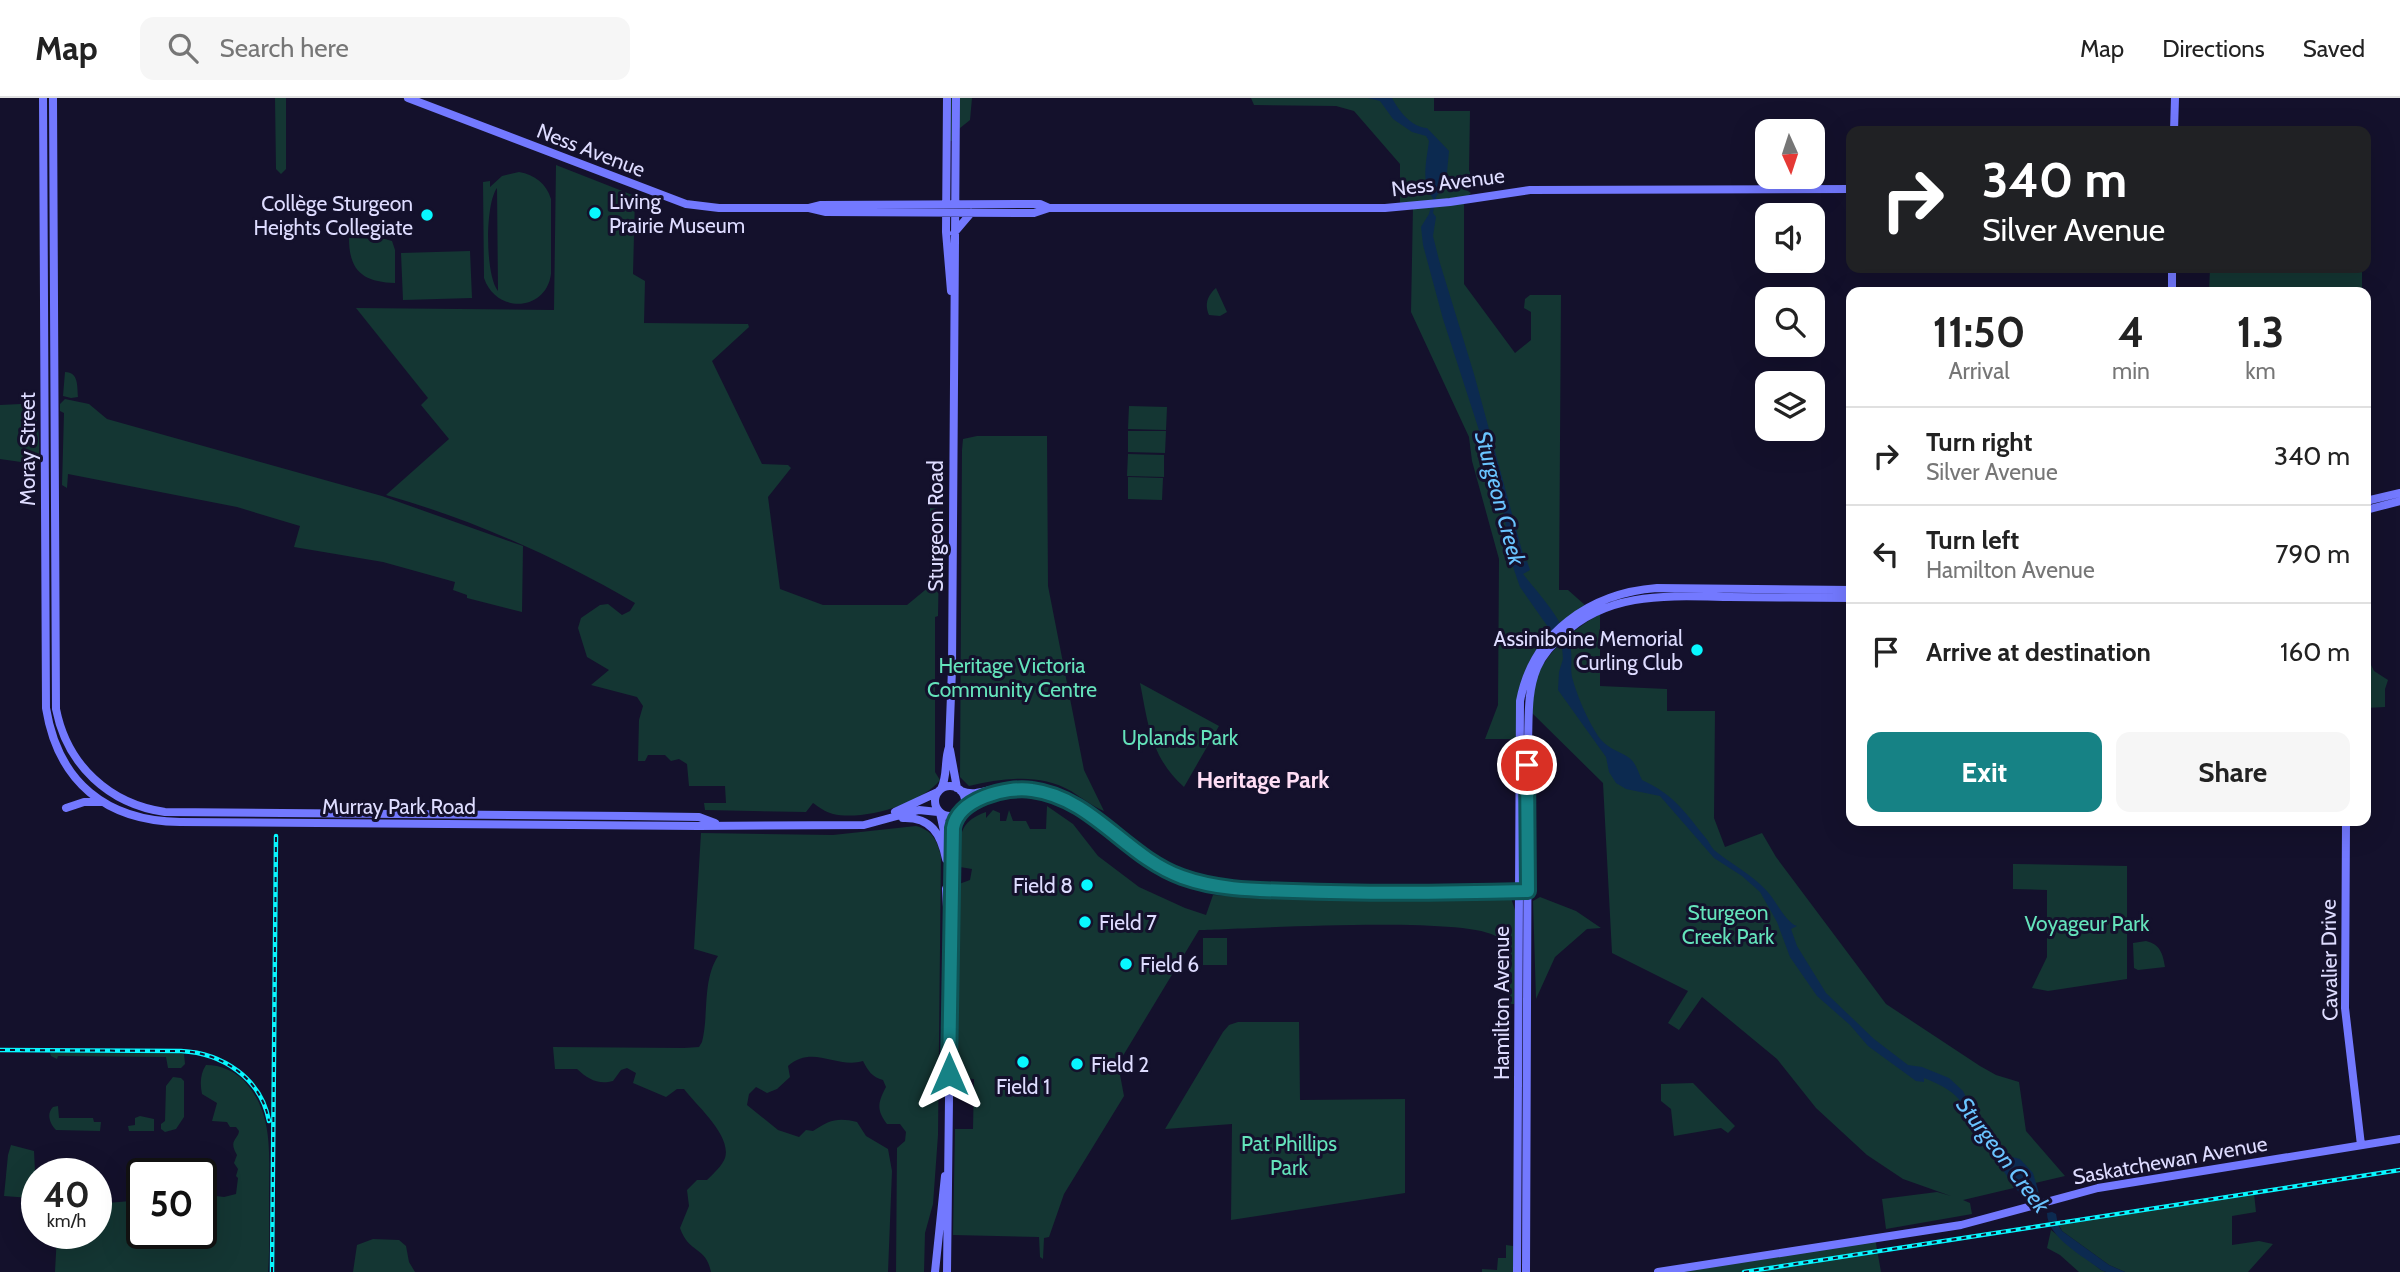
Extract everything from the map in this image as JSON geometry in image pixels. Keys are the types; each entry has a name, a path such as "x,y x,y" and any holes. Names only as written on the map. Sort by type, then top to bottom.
{"street":[{"name":"Moray Street","path":"43,98 46,709 50,731 60,755 85,788"},
{"name":"Moray Street","path":"53,98 56,709 71,750 94,780"},
{"name":"Ness Avenue","path":"408,98 686,204 719,208 809,208 826,212 928,213 950,209"},
{"name":"Sturgeon Road","path":"939,790 945,779 949,747 954,305 947,98"},
{"name":"Sturgeon Road","path":"950,209 955,189 956,98"},
{"path":"2174,126 2175,98"},
{"path":"928,213 950,232 970,209 955,189"},
{"name":"Ness Avenue","path":"809,208 821,205 1034,213 1049,208 1385,208 1530,190 1846,189"},
{"path":"2371,500 2400,493"},
{"path":"2371,509 2400,501"},
{"name":"Hamilton Avenue","path":"1526,1272 1520,701 1532,662 1588,608 1618,594 1650,588 1846,590"},
{"name":"Hamilton Avenue","path":"1569,624 1604,608 1641,597 1846,598"},
{"name":"Sturgeon Road","path":"949,747 959,789"},
{"name":"Murray Park Road","path":"94,780 122,801 153,811 178,813 699,817 721,825"},
{"path":"950,944 946,833 934,802 939,790 949,786 974,794 1001,788 1046,792 1074,804 1096,818 1133,851 1153,864 1178,876 1203,883 1231,888 1314,892 1524,891"},
{"name":"Murray Park Road","path":"85,788 103,803 124,814 155,821 870,825 919,810 939,813"},
{"path":"947,1272 952,834 965,801 959,789"},
{"path":"939,813 948,817 989,796 1017,789"},
{"name":"Murray Park Road","path":"848,825 872,821 898,811 939,790"},
{"path":"66,808 84,802 103,803"},
{"path":"299,823 307,814"},
{"path":"889,819 919,820 934,828 946,859"},
{"name":"Cavalier Drive","path":"2346,826 2345,1008 2357,1099 2355,1105 2362,1133 2360,1145"},
{"name":"Hamilton Avenue","path":"1517,1272 1524,891"},
{"path":"2360,1145 2362,1133 2378,1142"},
{"path":"935,1272 948,1138"},
{"name":"Saskatchewan Avenue","path":"1658,1272 1961,1225 2098,1188 2400,1139"}],"green space":[{"path":"275,98 286,98 286,169 281,174 276,169"},
{"path":"947,98 972,98 970,120 955,132 955,141 947,141"},
{"path":"1251,98 1434,98 1434,111 1470,111 1471,176 1465,182 1465,189 1471,193 1464,200 1464,284 1515,353 1531,340 1531,312 1524,308 1525,299 1530,295 1561,295 1559,590 1568,590 1586,606 1550,633 1531,660 1522,693 1515,739 1485,739 1498,705 1499,559 1472,461 1469,437 1411,312 1413,206 1400,207 1400,164 1354,111 1336,106 1254,105"},
{"name":"Living Prairie Museum","path":"556,165 635,196 633,274 645,281 644,323 748,324 749,327 712,361 762,464 788,465 791,468 768,497 780,589 823,605 907,605 930,586 930,508 940,509 938,616 935,617 935,772 940,780 920,796 891,809 845,816 825,811 813,803 806,812 705,810 704,803 726,803 725,786 689,786 687,764 679,759 671,761 665,755 648,755 645,761 638,761 639,720 643,706 637,697 591,685 609,670 587,657 578,628 581,618 600,605 608,604 622,615 630,611 635,603 514,541 451,516 386,495 449,439 421,405 428,398 356,308 554,310"},
{"path":"519,172 530,175 543,184 551,199 551,274 547,287 540,296 520,304 499,298 490,290 484,278 483,182 490,181 490,187 502,176","holes":["497,188 498,291 491,270 488,240 490,209"]},
{"path":"349,238 392,241 395,250 395,283 375,280 360,273 352,259"},
{"path":"470,251 472,298 403,300 401,253"},
{"path":"2210,273 2362,273 2362,287 2209,287"},
{"path":"1216,288 1227,312 1220,316 1209,315 1207,307 1209,297"},
{"path":"65,372 75,377 78,397 63,396"},
{"path":"65,399 89,404 107,419 382,496 523,546 522,612 467,598 467,595 453,590 455,582 383,562 294,547 300,526 237,507 68,474 67,488 62,485 64,413 60,411 60,404"},
{"path":"21,404 33,411 38,425 39,457 36,469 32,470 28,463 0,459 0,405"},
{"path":"1129,406 1167,407 1166,430 1128,429"},
{"path":"1128,431 1166,431 1165,453 1128,452"},
{"name":"Heritage Victoria Community Centre","path":"977,436 1047,436 1048,586 1084,770 1104,811 1071,791 1047,782 1008,779 969,786 960,777 962,450 963,439"},
{"path":"1128,454 1164,455 1164,477 1127,476"},
{"path":"1128,477 1163,478 1162,500 1128,499"},
{"name":"Sturgeon Creek Park","path":"1600,614 1600,686 1667,689 1667,711 1715,711 1714,818 1725,847 1762,833 1776,857 1886,1004 1980,1066 1996,1075 2019,1082 2026,1131 2065,1176 1963,1200 1970,1203 1972,1214 1886,1229 1882,1199 1937,1192 1951,1196 1903,1179 1867,1155 1816,1108 1777,1059 1702,997 1679,1030 1668,1023 1688,991 1612,953 1603,783 1532,713 1536,680 1547,659 1571,633"},
{"path":"2371,665 2374,671 2388,680 2385,707 2371,708"},
{"name":"Uplands Park","path":"1140,683 1219,726 1184,787 1164,764 1158,752 1149,726"},
{"path":"1047,806 1073,824 1098,856 1139,887 1206,915 1213,895 1277,899 1511,898 1516,913 1514,1004 1510,1004 1510,968 1506,950 1497,937 1478,930 1445,926 1355,925 1199,930 1118,1064 1124,1096 1064,1194 1049,1237 1044,1238 1043,1259 1040,1257 1039,1237 953,1235 955,1129 973,1129 974,1079 958,1078 959,884 970,880 972,869 960,867 960,840 970,821 986,812 986,818 993,810 1000,813 1000,821 1006,821 1009,810 1013,821 1026,821 1030,829 1046,829"},
{"path":"916,826 933,837 941,856 938,1135 933,1204 925,1233 924,1272 896,1272 897,1148 905,1141 906,1132 900,1124 887,1124 881,1114 880,1102 886,1087 883,1080 871,1073 863,1061 853,1063 806,1057 788,1066 790,1077 777,1089 767,1093 756,1087 749,1094 747,1105 778,1130 799,1137 806,1130 813,1131 834,1121 857,1122 866,1136 888,1149 892,1171 888,1272 711,1272 705,1258 688,1242 680,1228 689,1206 687,1190 697,1180 707,1180 725,1158 726,1149 719,1131 684,1089 677,1089 666,1097 633,1083 636,1073 627,1068 621,1070 613,1081 603,1082 589,1078 577,1069 555,1069 553,1047 699,1047 704,1032 710,976 718,956 694,949 701,833 833,835"},
{"name":"Voyageur Park","path":"2013,864 2127,866 2127,979 2048,991 2032,988 2047,957 2047,890 2013,889"},
{"path":"1540,897 1576,911 1601,928 1587,929 1555,957 1536,999 1533,901"},
{"path":"1203,938 1227,938 1227,965 1203,965"},
{"path":"2146,941 2155,944 2160,950 2165,967 2138,970 2134,968 2133,943"},
{"name":"Pat Phillips Park","path":"1238,1022 1299,1022 1300,1100 1405,1099 1405,1193 1231,1220 1232,1124 1165,1129 1223,1032 1229,1025"},
{"path":"52,1052 180,1053 184,1054 185,1064 181,1068 168,1068 166,1057 58,1056 57,1059 51,1056"},
{"path":"206,1065 227,1069 245,1082 261,1108 268,1136 268,1272 55,1272 56,1249 112,1249 112,1203 126,1201 126,1249 217,1249 217,1196 236,1194 238,1169 234,1163 237,1155 233,1143 239,1131 236,1127 230,1127 227,1122 212,1121 217,1103 202,1094 202,1075"},
{"path":"173,1077 184,1081 184,1117 176,1129 165,1132 161,1129 161,1124 165,1121 166,1086"},
{"path":"1693,1083 1735,1126 1728,1133 1721,1128 1674,1136 1671,1109 1661,1101 1661,1084"},
{"path":"58,1106 59,1118 93,1118 94,1122 101,1122 100,1131 56,1130 49,1116 53,1107"},
{"path":"140,1116 154,1119 154,1131 129,1131 128,1126 135,1125 135,1118"},
{"path":"11,1145 34,1151 34,1158 21,1158 21,1197 4,1196"},
{"path":"2254,1193 2256,1212 2232,1216 2232,1245 2259,1241 2273,1244 2248,1272 2125,1272 2109,1265 2062,1231 2058,1223"},
{"path":"2051,1230 2106,1272 2079,1272 2060,1255 2047,1248"},
{"path":"1875,1238 1881,1272 1658,1272"},
{"path":"373,1239 399,1240 406,1246 409,1262 415,1272 353,1272 357,1245"},
{"path":"1506,1245 1513,1246 1515,1272 1482,1272 1482,1269 1497,1270 1498,1258 1506,1258"}],"water":[{"path":"1368,98 1392,98 1406,118 1427,128 1449,151 1446,183 1436,197 1433,236 1524,558 1520,559 1516,546 1512,549 1509,547 1504,514 1443,319 1423,245 1421,227 1429,214 1433,198 1425,178 1429,141 1426,136 1412,132 1393,119 1380,101"},
{"name":"Sturgeon Creek","path":"1527,561 1530,570 1523,574 1562,626 1571,649 1571,674 1574,684 1586,715 1601,740 1631,759 1642,780 1662,791 1677,804 1714,850 1766,890 1788,920 1797,926 1791,929 1797,946 1826,993 1874,1039 1908,1065 1922,1067 1949,1078 1963,1091 1994,1144 2009,1156 2020,1159 2033,1173 2041,1200 2030,1199 2015,1188 1978,1133 1982,1148 1965,1108 1955,1095 1924,1078 1924,1082 1916,1081 1868,1046 1850,1025 1817,996 1790,957 1777,922 1760,892 1742,876 1714,858 1660,796 1626,789 1616,783 1609,772 1606,757 1558,690 1563,659 1562,647 1520,587 1512,564"},
{"name":"Sturgeon Creek","path":"2047,1213 2056,1214 2062,1231 2109,1265 2125,1272 2101,1270 2067,1245 2049,1222"}],"waterway":[{"name":"Sturgeon Creek","path":"1514,548 1517,563"}],"railway":[{"path":"272,1272 276,836"},
{"path":"0,1050 196,1053 225,1063 248,1080 258,1092 269,1121"},
{"path":"1744,1272 2400,1170"}],"place":[{"name":"Living Prairie Museum","path":"595,213"},
{"name":"Collège Sturgeon Heights Collegiate","path":"427,215"},
{"name":"Assiniboine Memorial Curling Club","path":"1697,650"},
{"name":"Field 8","path":"1087,885"},
{"name":"Field 7","path":"1085,922"},
{"name":"Field 6","path":"1126,964"},
{"name":"Field 1","path":"1023,1062"},
{"name":"Field 2","path":"1077,1064"}],"district":[{"name":"Heritage Park","path":"1263,780"}],"route":[{"path":"949,1074 953,824 957,815 975,802 1017,789 1046,792 1087,812 1133,851 1153,864 1178,876 1216,886 1314,892 1528,891 1527,765"}]}
